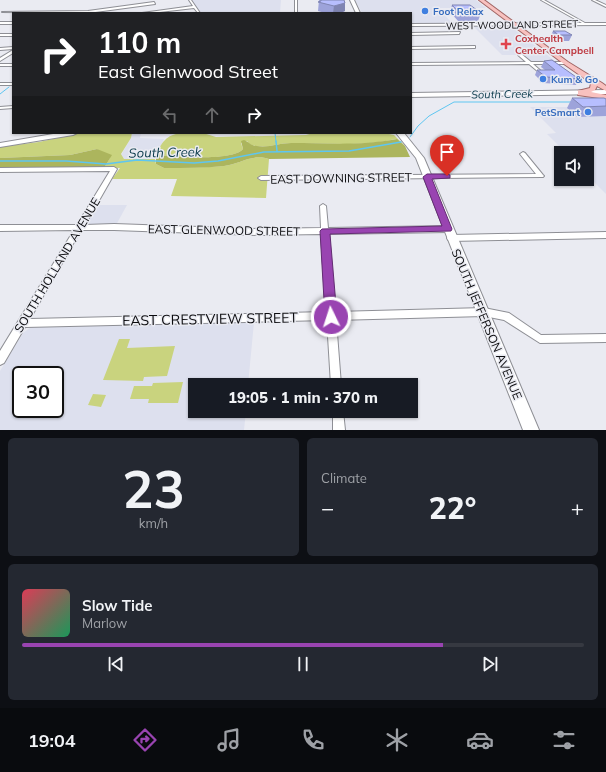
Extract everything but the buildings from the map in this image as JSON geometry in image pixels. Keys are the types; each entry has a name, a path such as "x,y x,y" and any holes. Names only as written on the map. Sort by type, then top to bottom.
{"main road":[{"path":"481,0 566,63 606,89"},
{"path":"596,82 606,85"},
{"path":"581,93 595,88 596,82"},
{"path":"581,93 606,97"}],"street":[{"path":"190,0 198,12"},
{"path":"296,0 296,12"},
{"path":"352,0 358,12"},
{"path":"542,0 586,24"},
{"path":"593,0 606,6"},
{"path":"80,12 154,3"},
{"path":"113,4 118,8"},
{"path":"152,12 194,7"},
{"path":"11,9 3,12 37,12 43,9"},
{"path":"72,12 76,9"},
{"path":"0,23 12,23"},
{"name":"WEST WOODLAND STREET","path":"412,25 606,24"},
{"path":"412,34 459,33"},
{"path":"0,35 12,35"},
{"path":"412,48 474,47"},
{"path":"0,49 12,50"},
{"path":"0,60 12,51"},
{"path":"519,54 541,73"},
{"path":"412,64 566,63"},
{"path":"0,65 12,65"},
{"path":"0,84 12,84"},
{"path":"412,95 606,92"},
{"path":"0,108 12,107"},
{"path":"0,140 43,134"},
{"path":"0,145 67,134"},
{"name":"SOUTH JEFFERSON AVENUE","path":"401,134 415,150 427,177 532,430"},
{"name":"EAST DOWNING STREET","path":"261,178 541,176 523,154"},
{"name":"SOUTH HOLLAND AVENUE","path":"0,170 114,170 0,360"},
{"path":"323,206 335,378"},
{"name":"EAST GLENWOOD STREET","path":"0,228 79,227 259,232 325,231 606,235"},
{"name":"EAST CRESTVIEW STREET","path":"22,323 331,317 484,312 506,316 540,339 606,338"},
{"path":"338,418 339,430"}],"shaded area":[{"path":"191,0 281,0 280,12 200,12"},
{"path":"355,0 476,0 486,8 438,8 453,24 412,24 412,12 361,12"},
{"path":"473,26 510,26 556,62 531,62 522,55 502,55"},
{"path":"530,107 606,107 606,194 594,182 594,146 559,146 547,134 556,133"},
{"path":"132,134 141,134 140,138 164,139 155,159 124,159 121,155"},
{"path":"96,205 127,205 116,225 86,225"},
{"path":"254,322 249,378 188,378 188,418 245,418 244,430 0,430 0,371 23,333 31,327"}],"green space":[{"path":"75,134 132,134 121,154 124,159 155,159 156,164 164,168 224,166 252,158 263,157 269,159 266,198 171,196 177,179 112,179 120,168 104,168 110,158 97,149 70,155 0,158 0,147 39,142"},
{"path":"206,134 216,137 310,134 389,134 394,135 405,146 396,139 357,144 291,143 270,146 252,145 247,141 241,143 243,149 237,153 227,156 189,157 156,155 160,146 168,137 172,135"},
{"path":"397,139 405,146 410,157 269,159 257,157 230,165 194,168 164,168 156,164 156,155 188,157 227,156 237,153 243,149 241,141 244,140 253,145 270,146 291,143 370,143"},
{"path":"97,149 112,155 104,168 0,167 0,158 70,155"},
{"path":"119,339 130,339 127,348 175,346 167,376 144,377 143,381 103,380"},
{"path":"183,382 178,403 148,403 149,399 130,399 134,386 152,386 153,383"},
{"path":"93,394 106,395 101,407 88,405"}],"waterway":[{"path":"0,94 9,87"},
{"name":"South Creek","path":"410,137 418,126 429,116 454,102 571,102"},
{"path":"275,134 276,142"},
{"path":"276,141 277,151"},
{"name":"South Creek","path":"0,161 66,161 106,164 137,160 194,163 218,161 264,152 349,151 401,142"}],"place":[{"name":"Foot Relax","path":"425,11"},
{"name":"Coxhealth Center Campbell","path":"506,44"},
{"name":"Kum & Go","path":"543,79"},
{"name":"PetSmart","path":"588,112"}],"route":[{"path":"331,317 325,231 448,229 427,177 447,176"}]}
